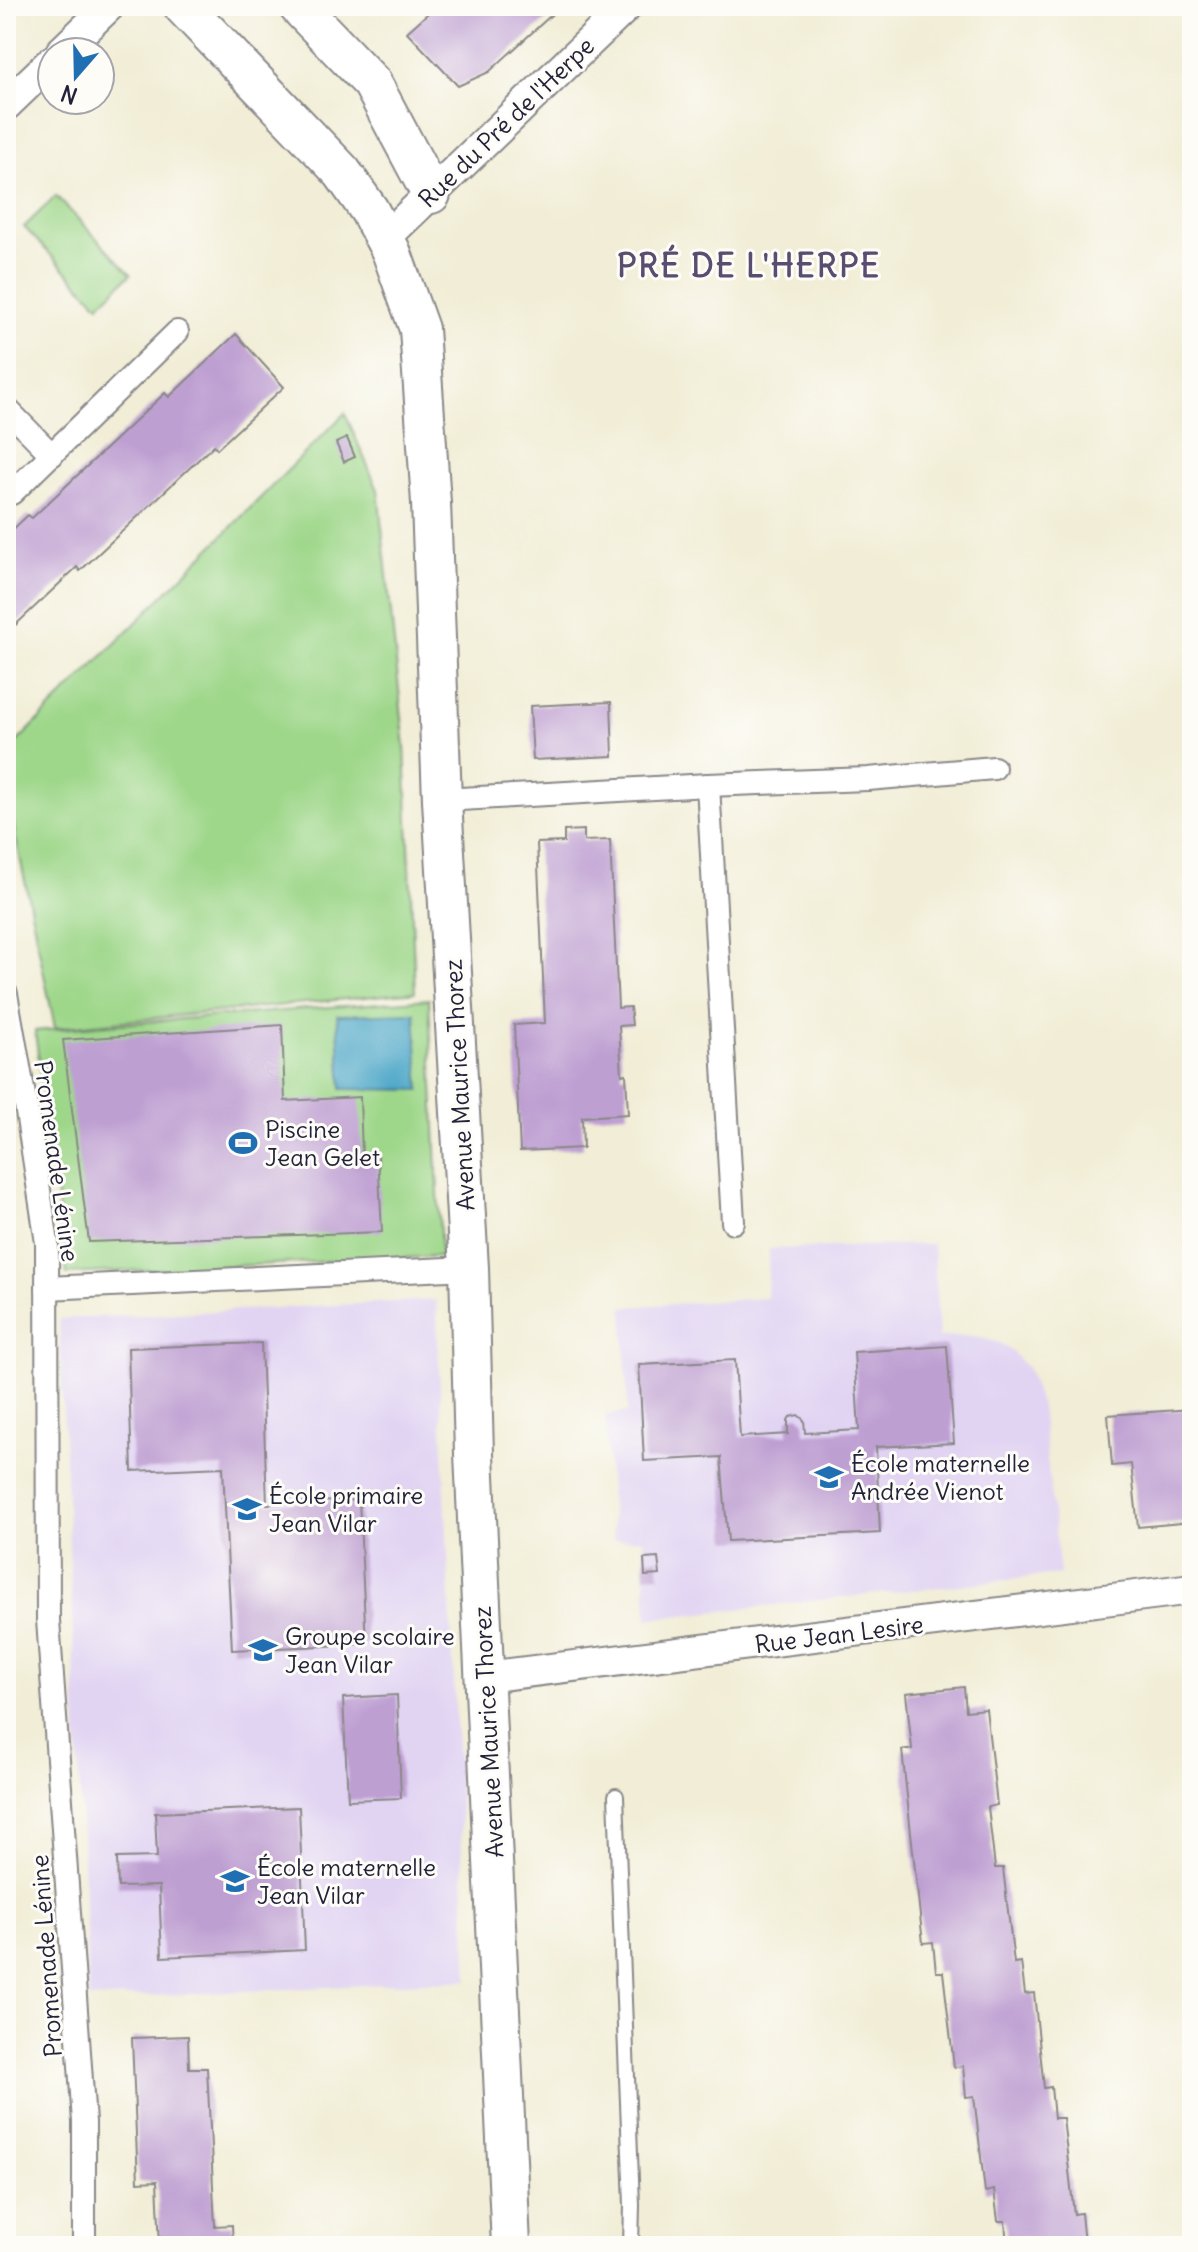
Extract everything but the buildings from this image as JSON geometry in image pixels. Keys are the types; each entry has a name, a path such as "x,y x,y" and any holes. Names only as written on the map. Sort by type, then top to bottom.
{"street":[{"path":"78,36 109,6"},
{"name":"Avenue Maurice Thorez","path":"183,6 342,172 385,238 419,329 431,503 442,800 469,1268 474,1454 511,2246"},
{"path":"298,6 372,83 431,194"},
{"name":"Rue du Pré de l'Herpe","path":"385,238 627,6"},
{"path":"6,105 36,76"},
{"path":"12,493 177,332"},
{"path":"6,408 52,455"},
{"path":"442,800 868,779 994,768"},
{"path":"708,785 733,1222"},
{"name":"Promenade Lénine","path":"6,994 47,1243 48,1620 84,2122 84,2246"},
{"path":"47,1288 469,1268"},
{"name":"Rue Jean Lesire","path":"485,1677 1192,1589"}],"lane":[{"path":"616,1796 631,2246"}],"shaded area":[{"name":"École maternelle Andrée Vienot","path":"933,1244 939,1337 972,1336 1000,1343 1028,1369 1041,1406 1060,1574 647,1619 643,1539 613,1540 605,1415 628,1412 623,1307 767,1298 769,1249"},
{"name":"Groupe scolaire Jean Vilar","path":"436,1300 468,1980 89,1999 59,1319"}],"green space":[{"path":"56,196 131,274 99,305 24,227"},
{"path":"345,413 378,490 405,747 415,992 55,1028 6,789 6,753"},
{"name":"Piscine Jean Gelet","path":"429,999 441,1256 67,1274 35,1031"}],"water":[{"path":"415,1013 420,1090 342,1089 337,1015"}],"place":[{"name":"Piscine Jean Gelet","path":"243,1143"},
{"name":"École maternelle Andrée Vienot","path":"829,1477"},
{"name":"École primaire Jean Vilar","path":"247,1509"},
{"name":"Groupe scolaire Jean Vilar","path":"263,1650"},
{"name":"École maternelle Jean Vilar","path":"235,1881"}],"district":[{"name":"PRÉ DE L'HERPE","path":"749,265"}]}
